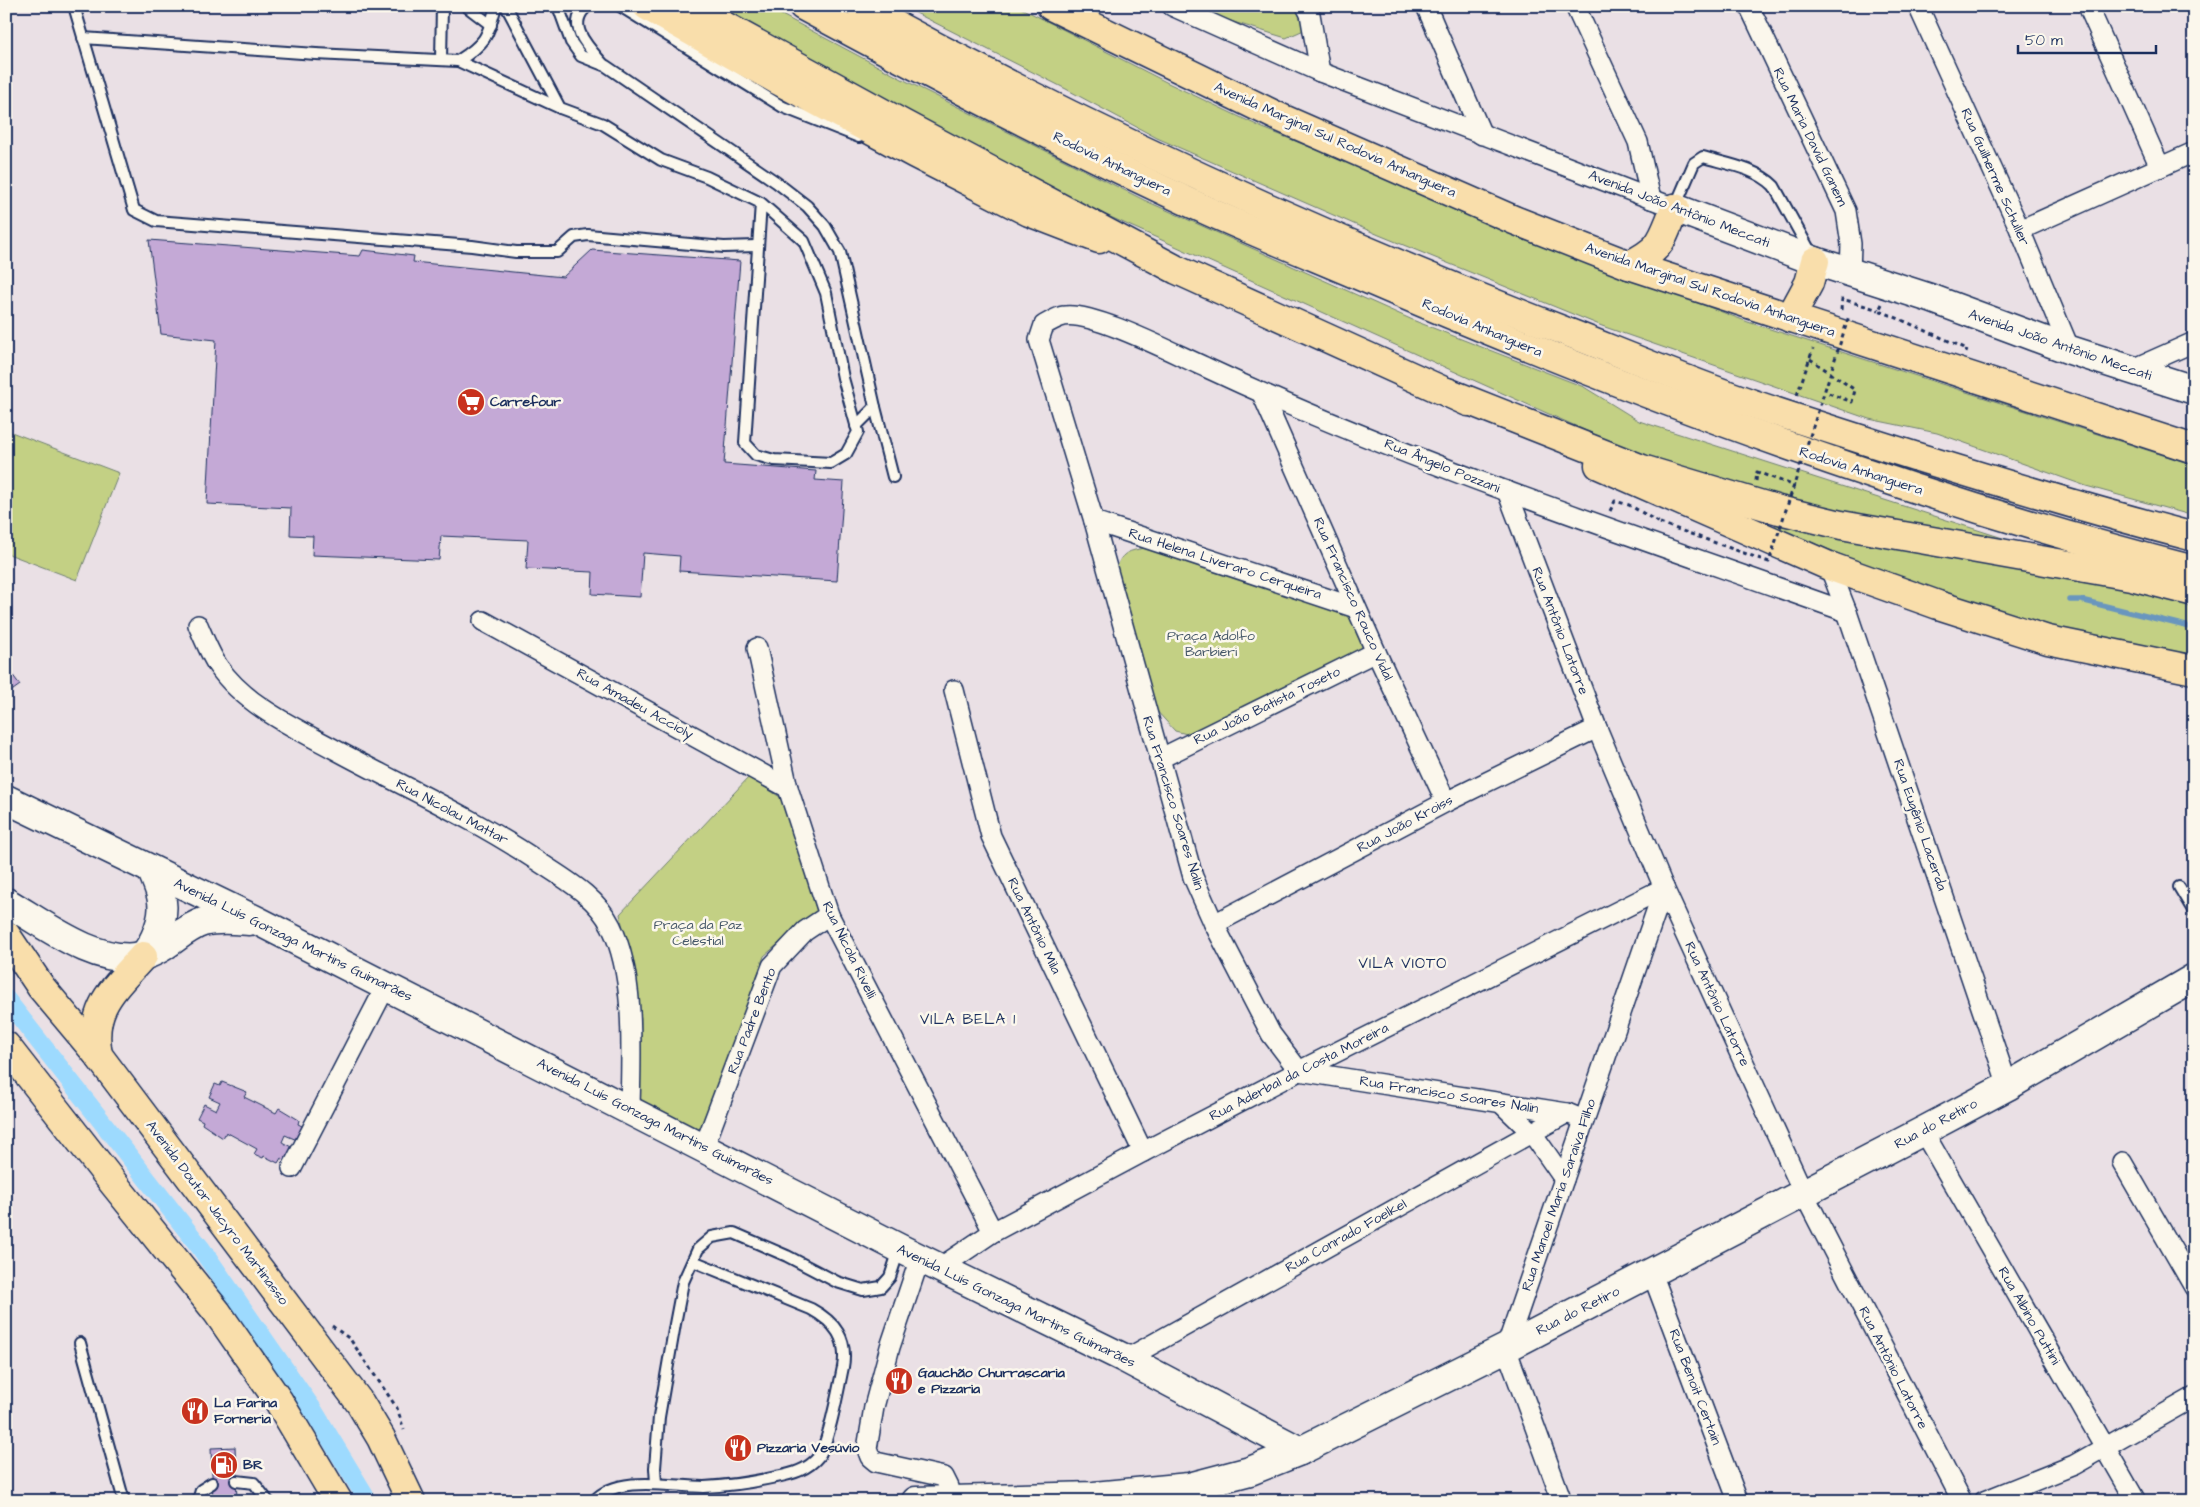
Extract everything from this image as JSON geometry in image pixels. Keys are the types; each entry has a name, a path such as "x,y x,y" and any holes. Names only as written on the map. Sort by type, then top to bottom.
{"main road":[{"path":"647,6 779,81 1029,212 1177,270 1447,392 1602,467 1830,566 1938,605 2048,640 2194,670"},
{"path":"688,6 911,129 1177,270"},
{"name":"Rodovia Anhanguera","path":"803,6 1074,147 1208,211 1562,362 1839,465 1973,507 2194,570"},
{"name":"Rodovia Anhanguera","path":"860,6 948,54 1206,180 1472,295 1790,417 2132,521 2194,537"},
{"name":"Avenida Marginal Sul Rodovia Anhanguera","path":"1051,6 1281,118 1514,220 1629,265 2194,449"},
{"path":"1629,265 1655,251 1660,243 1663,204"},
{"name":"Avenida João Antônio Meccati","path":"1663,204 1815,261 2070,350 2194,390"},
{"path":"1790,318 1809,283 1815,261"},
{"path":"1447,392 1642,469 1779,510 1841,525 2130,576 2194,592"},
{"name":"Avenida Luís Gonzaga Martins Guimarães","path":"6,799 152,872 258,921 920,1258 1126,1359 1300,1451"},
{"path":"98,1055 95,1038 100,1008 150,948 154,938 163,903 152,872"},
{"path":"6,902 86,948 112,957 143,956 202,922 225,920 258,921"},
{"name":"Avenida Doutor Jacyro Martinasso","path":"6,935 41,986 98,1055 360,1403 381,1438 411,1501"},
{"name":"Rua do Retiro","path":"916,1501 1189,1494 1300,1451 1506,1348 1804,1194 2008,1086 2194,979"},
{"path":"6,1046 90,1154 218,1312 278,1400 338,1501"}],"street":[{"path":"1306,6 1310,14 1320,72"},
{"path":"1426,6 1482,134"},
{"path":"1575,6 1638,142 1663,204"},
{"name":"Rua Maria David Ganem","path":"1749,6 1846,211 1851,244 1850,273"},
{"name":"Rua Guilherme Schuller","path":"1918,6 2020,230 2070,350"},
{"path":"2088,6 2160,167"},
{"name":"Avenida João Antônio Meccati","path":"1182,9 1320,72 1663,204"},
{"path":"2020,230 2194,152"},
{"name":"Rua Ângelo Pozzani","path":"1044,325 1063,316 1081,316 1131,333 1262,394 1507,491 1847,612"},
{"name":"Rua Francisco Soares Nalin","path":"1044,325 1039,340 1094,521 1193,877 1214,924 1271,1034 1298,1071 1567,1114 1584,1120"},
{"path":"2130,370 2194,342"},
{"name":"Rua Francisco Rouco Vidal","path":"1262,394 1356,608 1446,802"},
{"name":"Rua Antônio Latorre","path":"1507,491 1597,728 1664,888 1804,1194 1962,1501"},
{"name":"Rua Helena Liveraro Cerqueira","path":"1094,521 1356,608"},
{"name":"Rua Eugênio Lacerda","path":"1830,566 2008,1086"},
{"name":"Rua Amadeu Accioly","path":"483,621 788,788"},
{"name":"Rua Nicolau Mattar","path":"198,625 218,666 242,691 278,719 390,780 497,833 586,893 611,926 623,959 632,1029 630,1109"},
{"name":"Rua Nicola Rivelli","path":"757,648 788,788 829,915 993,1232"},
{"name":"Rua João Batista Toseto","path":"1159,759 1376,652"},
{"name":"Rua Antônio Mila","path":"954,690 991,836 1143,1152"},
{"name":"Rua João Kroiss","path":"1214,924 1446,802 1597,728"},
{"name":"Rua Aderbal da Costa Moreira","path":"920,1258 993,1232 1298,1071 1664,888"},
{"name":"Rua Manoel Maria Saraiva Filho","path":"1506,1348 1664,888"},
{"name":"Rua Padre Bento","path":"704,1147 772,966 805,931 829,915"},
{"path":"292,1168 386,986"},
{"path":"1501,1103 1532,1133 1564,1179"},
{"name":"Rua Conrado Foelkel","path":"1126,1359 1567,1114"},
{"name":"Rua Albino Puttini","path":"1923,1131 2136,1501"},
{"path":"2122,1162 2194,1287"},
{"path":"920,1258 890,1348 874,1406 867,1449 870,1457 876,1462 944,1478 950,1487 948,1500"},
{"name":"Rua Benoit Certain","path":"1652,1273 1738,1501"},
{"path":"1506,1348 1562,1501"},
{"path":"1984,1501 2074,1465 2194,1397"}],"lane":[{"path":"74,6 134,210 156,221 472,246 516,252 557,252 574,237 588,235 724,247 756,246"},
{"path":"441,60 442,6"},
{"path":"466,6 491,25"},
{"path":"458,61 474,51 488,37 496,6"},
{"path":"506,6 560,108"},
{"path":"558,6 570,42 581,56 606,66 776,182 807,206 824,226 840,252 893,477"},
{"path":"588,6 582,10 577,22 580,35 606,66"},
{"path":"620,6 783,107 846,132 916,154"},
{"path":"83,38 458,61 560,108 602,124 661,160 707,177 761,203 804,241 826,293 843,378 858,432 846,454 830,463 774,460 756,455 745,443 756,246 761,203"},
{"path":"1663,204 1698,159 1703,158 1743,168 1767,179 1774,186 1815,261"},
{"path":"856,426 875,407"},
{"path":"2179,888 2194,912"},
{"path":"656,1483 655,1468 659,1417 683,1282 698,1249 712,1237 734,1233 787,1256 837,1282 863,1290 881,1287 890,1277 920,1258"},
{"path":"594,1501 612,1489 656,1483 706,1487 753,1482 799,1472 819,1456 829,1429 844,1359 841,1339 829,1319 811,1309 693,1261"},
{"path":"80,1342 124,1501"},
{"path":"236,1481 254,1483 268,1501"},
{"path":"198,1501 201,1490 212,1483"}],"path":[{"path":"1890,286 1879,310 1967,348 1966,356 1957,353"},
{"path":"1614,501 1629,505 1660,523 1769,562 1826,392 1849,316 1858,320"},
{"path":"1810,359 1855,390 1852,402 1826,392"}],"green space":[{"path":"720,6 765,6 902,79 1144,200 1415,321 1584,387 1639,421 2012,541 1903,525 1797,506 1629,450 1086,206 756,29"},
{"path":"902,6 1017,6 1168,83 1263,128 1662,289 1748,322 2194,465 2194,516 2086,486 1937,433 1869,419 1602,326 1379,235 1157,138 1066,89"},
{"path":"1209,6 1300,6 1306,29 1286,38 1214,16"},
{"path":"6,430 119,473 77,580 6,553"},
{"path":"1777,523 2194,601 2194,661 2092,637 1991,610 1909,582 1828,550 1775,527"},
{"name":"Praça Adolfo Barbieri","path":"1146,548 1354,611 1369,645 1197,733 1187,734 1175,731 1155,709 1115,576 1121,558 1124,555 1128,552"},
{"name":"Praça da Paz Celestial","path":"749,777 783,799 817,911 764,956 701,1137 639,1100 641,1018 620,914"}],"building":[{"name":"Carrefour","path":"149,240 360,256 363,250 414,256 413,262 563,277 592,250 740,261 724,464 816,471 815,480 844,482 837,581 679,571 680,556 643,553 640,597 592,594 593,572 526,569 528,540 441,536 439,560 312,555 313,536 290,535 291,508 207,504 216,340 161,334"},
{"path":"6,666 20,685 6,695"},
{"path":"222,1082 247,1092 244,1097 276,1113 279,1108 299,1120 298,1124 304,1127 297,1140 285,1135 282,1142 293,1148 286,1161 281,1158 278,1163 264,1156 263,1158 254,1154 257,1149 226,1132 223,1138 202,1124 203,1121 197,1118 204,1104 216,1110 220,1102 209,1097 215,1084 220,1086"},
{"name":"BR","path":"235,1447 237,1501 213,1501 211,1448"}],"waterway":[{"path":"2070,600 2081,600 2194,628"},
{"path":"6,999 200,1247 313,1410 364,1494"}],"place":[{"name":"Carrefour","path":"471,402"},
{"name":"Gauchão Churrascaria e Pizzaria","path":"899,1381"},
{"name":"La Farina Forneria","path":"195,1411"},
{"name":"Pizzaria Vesúvio","path":"738,1448"},
{"name":"BR","path":"224,1465"}],"district":[{"name":"VILA VIOTO","path":"1403,963"},
{"name":"VILA BELA 1","path":"968,1019"}]}
